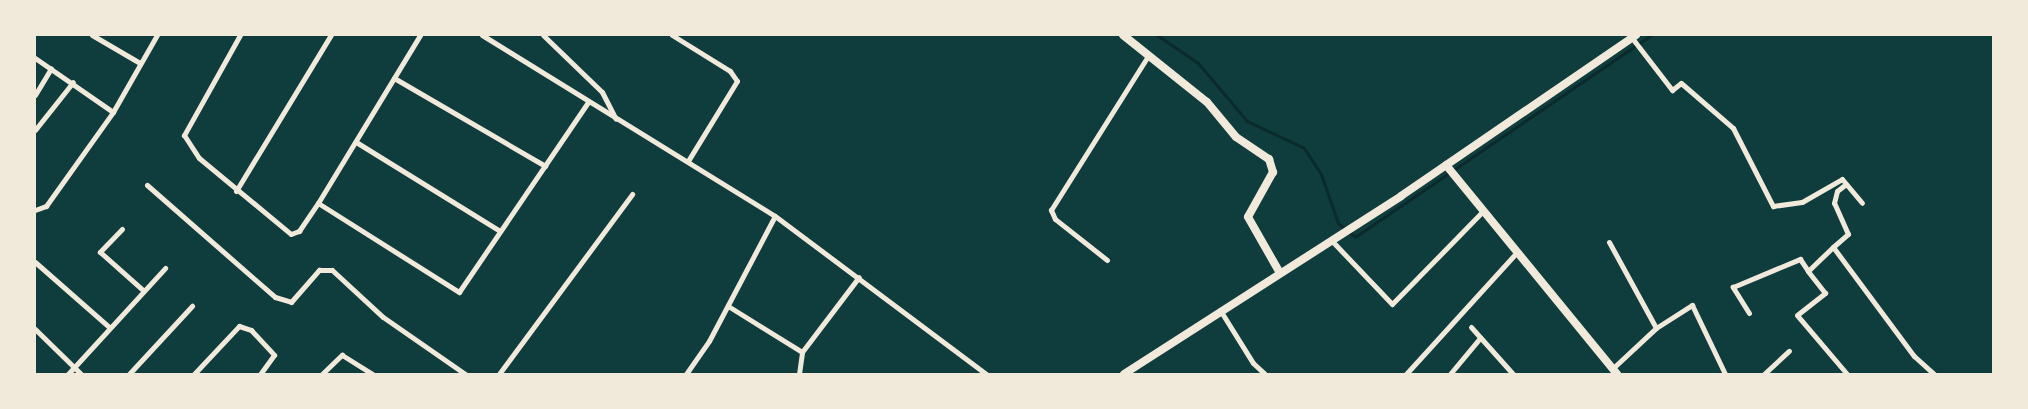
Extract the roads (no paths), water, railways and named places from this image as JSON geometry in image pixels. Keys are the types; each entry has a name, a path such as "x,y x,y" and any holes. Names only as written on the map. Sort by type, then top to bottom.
{"street":[{"path":"92,35 140,63"},
{"path":"35,210 46,206 113,112 157,35"},
{"path":"240,35 184,135 199,158 236,191 291,234 299,231 318,203 420,35"},
{"path":"236,191 331,35"},
{"path":"482,35 775,216 859,277 986,374"},
{"path":"543,35 602,92 616,119"},
{"path":"672,35 730,71 737,81 688,161"},
{"path":"1124,35 1208,102 1236,137 1269,159 1273,172 1248,217 1280,273"},
{"path":"1124,374 1220,310 1448,167 1634,38 1672,90 1681,83 1733,128 1773,206 1802,202 1842,179 1862,202"},
{"path":"1107,260 1055,219 1052,210 1148,56"},
{"path":"35,58 73,82 113,112"},
{"path":"35,96 51,68"},
{"path":"394,78 545,166"},
{"path":"35,130 73,82"},
{"path":"318,203 453,291 464,288 500,231 588,102"},
{"path":"356,142 500,231"},
{"path":"1448,167 1615,371 1656,328 1689,306 1696,307 1725,374"},
{"path":"1808,271 1848,234 1834,203 1837,191 1846,184"},
{"path":"147,185 275,298 290,302 319,270 332,270 383,317 465,374"},
{"path":"499,374 632,194"},
{"path":"1335,238 1392,304 1484,211"},
{"path":"686,374 728,306 775,216"},
{"path":"122,229 100,252 144,290"},
{"path":"1609,242 1656,328"},
{"path":"1834,247 1914,356 1931,373"},
{"path":"1406,374 1517,252"},
{"path":"1749,313 1733,287 1800,260 1825,293 1798,315 1847,374"},
{"path":"35,262 109,327"},
{"path":"68,374 164,268"},
{"path":"799,374 802,352 859,277"},
{"path":"129,374 192,306"},
{"path":"728,306 802,352"},
{"path":"1220,310 1253,363 1265,374"},
{"path":"194,374 238,326 251,330 274,355 260,374"},
{"path":"1470,327 1514,373"},
{"path":"36,332 81,374"},
{"path":"1450,374 1480,338"},
{"path":"1766,374 1789,351"},
{"path":"322,374 342,355 372,374"}],"waterway":[{"path":"1157,35 1198,63 1247,121 1304,148 1321,174 1338,223 1355,237 1651,35"}]}
